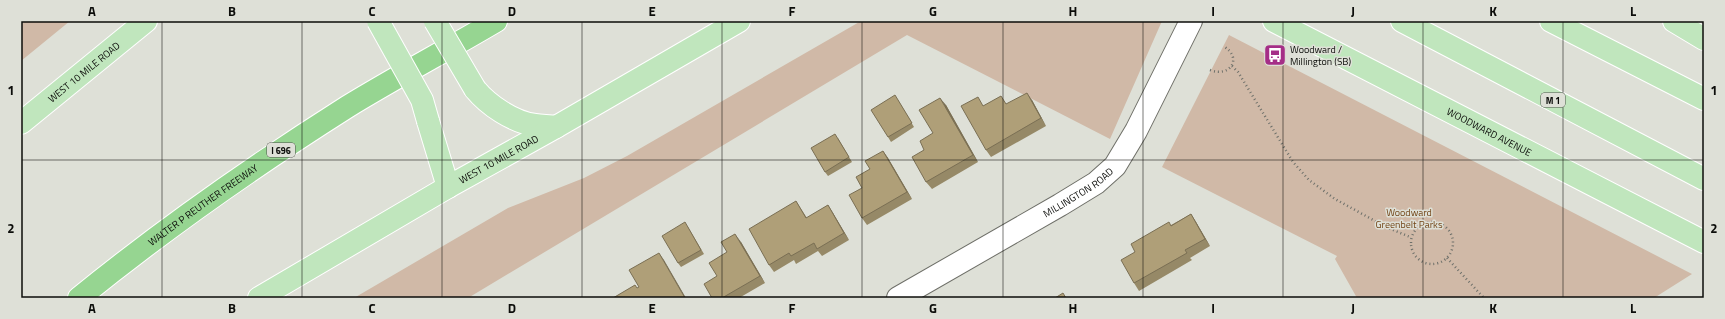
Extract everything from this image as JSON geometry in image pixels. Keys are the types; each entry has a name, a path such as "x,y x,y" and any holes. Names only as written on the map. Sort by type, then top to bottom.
{"highway":[{"name":"WALTER P REUTHER FREEWAY","path":"79,298 122,263 202,204 284,148 348,106 496,21"}],"main road":[{"name":"WEST 10 MILE ROAD","path":"21,123 146,21"},
{"path":"378,21 422,100 448,187"},
{"path":"435,21 475,89 490,104 522,122 534,125 556,127"},
{"name":"WEST 10 MILE ROAD","path":"259,298 448,187 556,127 739,21"},
{"name":"WOODWARD AVENUE","path":"1274,21 1704,242"},
{"name":"M 1","path":"1402,21 1704,179"},
{"path":"1551,21 1704,99"},
{"path":"1674,21 1704,39"}],"street":[{"name":"MILLINGTON ROAD","path":"898,298 1060,205 1096,183 1115,166 1136,131 1191,21"}],"path":[{"path":"1210,70 1220,73 1225,72 1232,66 1233,56 1231,51 1223,46"},
{"path":"1232,66 1238,72 1293,162 1309,180 1347,206 1386,227 1410,237"},
{"path":"1427,222 1435,222 1442,224 1448,229 1452,236 1453,244 1452,252 1447,258 1435,264 1421,262 1411,252 1410,237 1420,225 1427,222"},
{"path":"1447,258 1484,298"}],"green space":[{"path":"25,21 70,21 21,61 21,25"},
{"path":"861,21 1162,21 1110,139 907,35 468,298 354,298 508,208 584,178 627,156"},
{"name":"Woodward Greenbelt Parks","path":"1229,35 1692,274 1654,298 1357,298 1335,259 1337,256 1162,167"}],"building":[{"path":"1027,93 1041,118 986,150 961,106 978,97 983,106 1001,96 1006,104"},
{"path":"895,95 912,123 888,137 871,110"},
{"path":"940,98 973,155 926,182 912,157 924,150 920,141 933,133 919,110"},
{"path":"835,134 849,157 825,172 811,148"},
{"path":"883,151 907,192 862,218 849,195 862,188 856,177 870,169 865,161"},
{"path":"796,201 806,218 828,205 844,233 817,249 814,243 791,256 789,253 769,265 749,229"},
{"path":"1191,214 1205,239 1185,250 1187,253 1134,283 1121,260 1135,252 1131,244 1169,222 1171,226"},
{"path":"685,222 701,250 678,263 662,236"},
{"path":"735,234 760,276 722,298 712,298 704,284 717,276 709,263 727,252 721,242"},
{"path":"659,253 685,298 613,298 635,285 637,288 639,287 629,270"},
{"path":"1063,293 1066,298 1055,298"}],"place":[{"name":"Woodward / Millington (SB)","path":"1275,55"}]}
